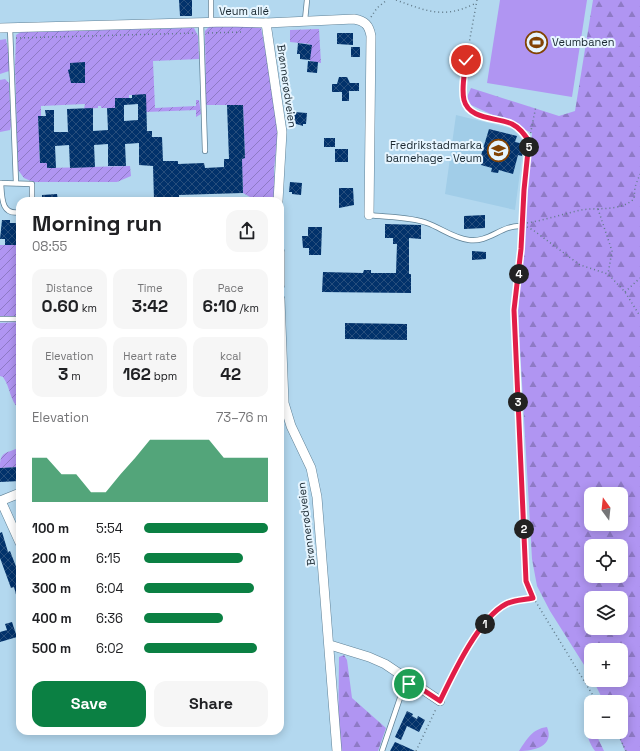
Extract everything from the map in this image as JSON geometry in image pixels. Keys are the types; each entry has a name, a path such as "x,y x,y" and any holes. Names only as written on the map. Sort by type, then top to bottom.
{"street":[{"name":"Veum allé","path":"0,28 201,23 266,23 305,20 354,19 366,23"},
{"name":"Brønnerødveien","path":"266,23 282,132 278,197"},
{"path":"366,23 370,28 371,36 369,215"},
{"name":"Brønnerødveien","path":"284,403 291,426 311,468 315,482 330,645 337,751"},
{"path":"16,494 0,501 16,535"},
{"path":"330,645 380,661 440,701"}],"lane":[{"path":"211,23 212,0"},
{"path":"305,20 307,0"},
{"path":"201,23 204,151"},
{"path":"10,28 16,183"},
{"path":"16,212 10,212 6,209 2,201 1,183 32,184 32,197"},
{"path":"369,215 426,222 449,234 470,240 490,237 508,226 521,225"},
{"path":"0,319 16,319"},
{"path":"382,751 400,698 411,682"}],"path":[{"path":"366,23 377,8 386,0"},
{"path":"396,0 424,10 445,13 459,11 475,3"},
{"path":"477,0 475,3 463,88 464,101 468,108 474,113 510,123 519,128 529,141"},
{"path":"11,38 249,32"},
{"path":"536,106 529,141 514,322 526,581 533,598 593,695"},
{"path":"521,225 582,210 627,205 634,199 635,187 640,174"},
{"path":"598,209 612,251 608,274"},
{"path":"521,225 533,230 580,265 608,274 625,292 640,316"},
{"path":"625,292 640,278"},
{"path":"416,751 468,648 495,611 508,603 533,598"},
{"path":"620,739 626,751"}],"shaded area":[{"path":"456,115 513,129 524,142 515,210 445,194"}],"green space":[{"name":"Veumbanen","path":"500,0 587,0 572,97 487,83"},
{"path":"593,0 640,0 640,751 625,751 620,739 628,739 628,695 600,695 596,687 628,687 628,643 584,643 584,665 550,611 537,586 532,559 518,313 532,133 471,105 467,97 471,88 559,116 575,111"},
{"path":"255,26 261,28 279,120 274,170 276,197 250,197 243,193 242,167 240,159 245,158 243,105 206,105 205,31 209,27"},
{"path":"194,28 198,36 199,59 153,61 155,108 196,106 196,100 199,100 201,114 196,117 196,110 146,112 146,95 129,95 129,98 115,99 115,108 101,108 101,106 98,106 98,108 84,109 85,104 41,106 41,116 38,116 39,134 47,144 39,145 40,163 47,163 48,168 130,166 131,176 117,182 33,182 24,178 18,170 15,67 16,35 21,32"},
{"path":"319,29 321,63 310,61 310,59 304,59 310,44 290,42 290,30"},
{"path":"6,39 12,70 0,74 0,40"},
{"path":"5,79 9,83 11,126 10,130 0,132 0,80"},
{"path":"0,245 16,245 16,318 0,318"},
{"path":"16,322 16,406 6,381 0,376 0,323"},
{"path":"16,449 16,467 0,468 2,456"},
{"path":"344,655 347,660 352,698 386,728 378,751 338,751 339,657"},
{"path":"547,727 549,733 546,743 531,750 519,751 534,732"},
{"path":"589,739 598,739 604,751 595,751"}],"building":[{"path":"179,0 192,0 192,16 180,16"},
{"path":"337,33 353,33 353,45 337,44"},
{"path":"298,43 312,45 310,60 300,59 300,54 297,54"},
{"path":"351,47 360,47 360,57 351,57"},
{"path":"308,61 318,62 317,73 307,72"},
{"path":"85,62 85,83 71,83 68,70 70,69 70,63"},
{"path":"339,77 347,77 350,83 359,83 359,91 349,91 349,101 342,101 342,92 332,92 332,84 337,84"},
{"path":"146,94 147,131 152,131 152,137 162,137 163,161 178,161 178,164 204,163 205,168 224,167 224,159 229,159 227,105 243,105 245,158 242,159 243,193 154,197 153,166 139,165 139,143 125,144 126,166 108,166 108,144 94,145 95,167 70,168 69,145 55,146 56,168 47,168 47,163 40,163 38,116 46,116 45,110 54,110 54,132 68,132 67,109 93,108 93,131 108,130 107,108 115,108 115,98 132,98 132,95","holes":["138,104 138,120 124,121 124,105"]},
{"path":"294,112 307,113 306,124 303,124 303,126 293,123"},
{"path":"489,129 517,136 515,142 524,144 522,156 518,155 513,174 499,170 498,173 491,172 492,168 481,165 482,163 479,162"},
{"path":"324,138 335,138 335,147 324,147"},
{"path":"335,149 348,149 348,162 335,162"},
{"path":"290,182 302,183 301,195 292,194 292,192 289,192"},
{"path":"339,188 353,188 354,205 339,208"},
{"path":"57,194 57,197 42,197 42,195"},
{"path":"485,215 485,228 464,229 464,216"},
{"path":"2,220 10,220 10,223 16,223 16,245 5,245 5,239 0,239"},
{"path":"385,224 421,225 421,239 409,238 409,274 411,274 411,293 322,292 323,272 363,273 364,270 371,270 371,273 396,273 397,244 393,244 393,238 385,238"},
{"path":"308,227 322,227 321,255 309,255 309,248 303,248 302,236 308,236"},
{"path":"472,251 486,252 486,259 472,260"},
{"path":"345,323 407,324 407,340 345,339"},
{"path":"16,467 16,481 0,482 0,468"},
{"path":"2,532 8,552 10,551 16,567 16,594 14,587 11,588 0,558 0,533"},
{"path":"12,622 16,637 0,642 0,632 7,630 5,624"},
{"path":"407,711 413,714 412,716 417,719 418,716 425,720 419,732 407,726 401,740 395,737"},
{"path":"395,742 402,745 415,751 390,751"}],"place":[{"name":"Veumbanen","path":"537,42"},
{"name":"Fredrikstadmarka barnehage - Veum","path":"498,151"}],"route":[{"path":"409,684 411,682 440,701 468,648 495,611 508,603 533,598 530,594 526,581 514,310 519,272 521,222 529,141 519,128 510,123 483,117 474,113 468,108 464,101 463,88 466,60"}]}
